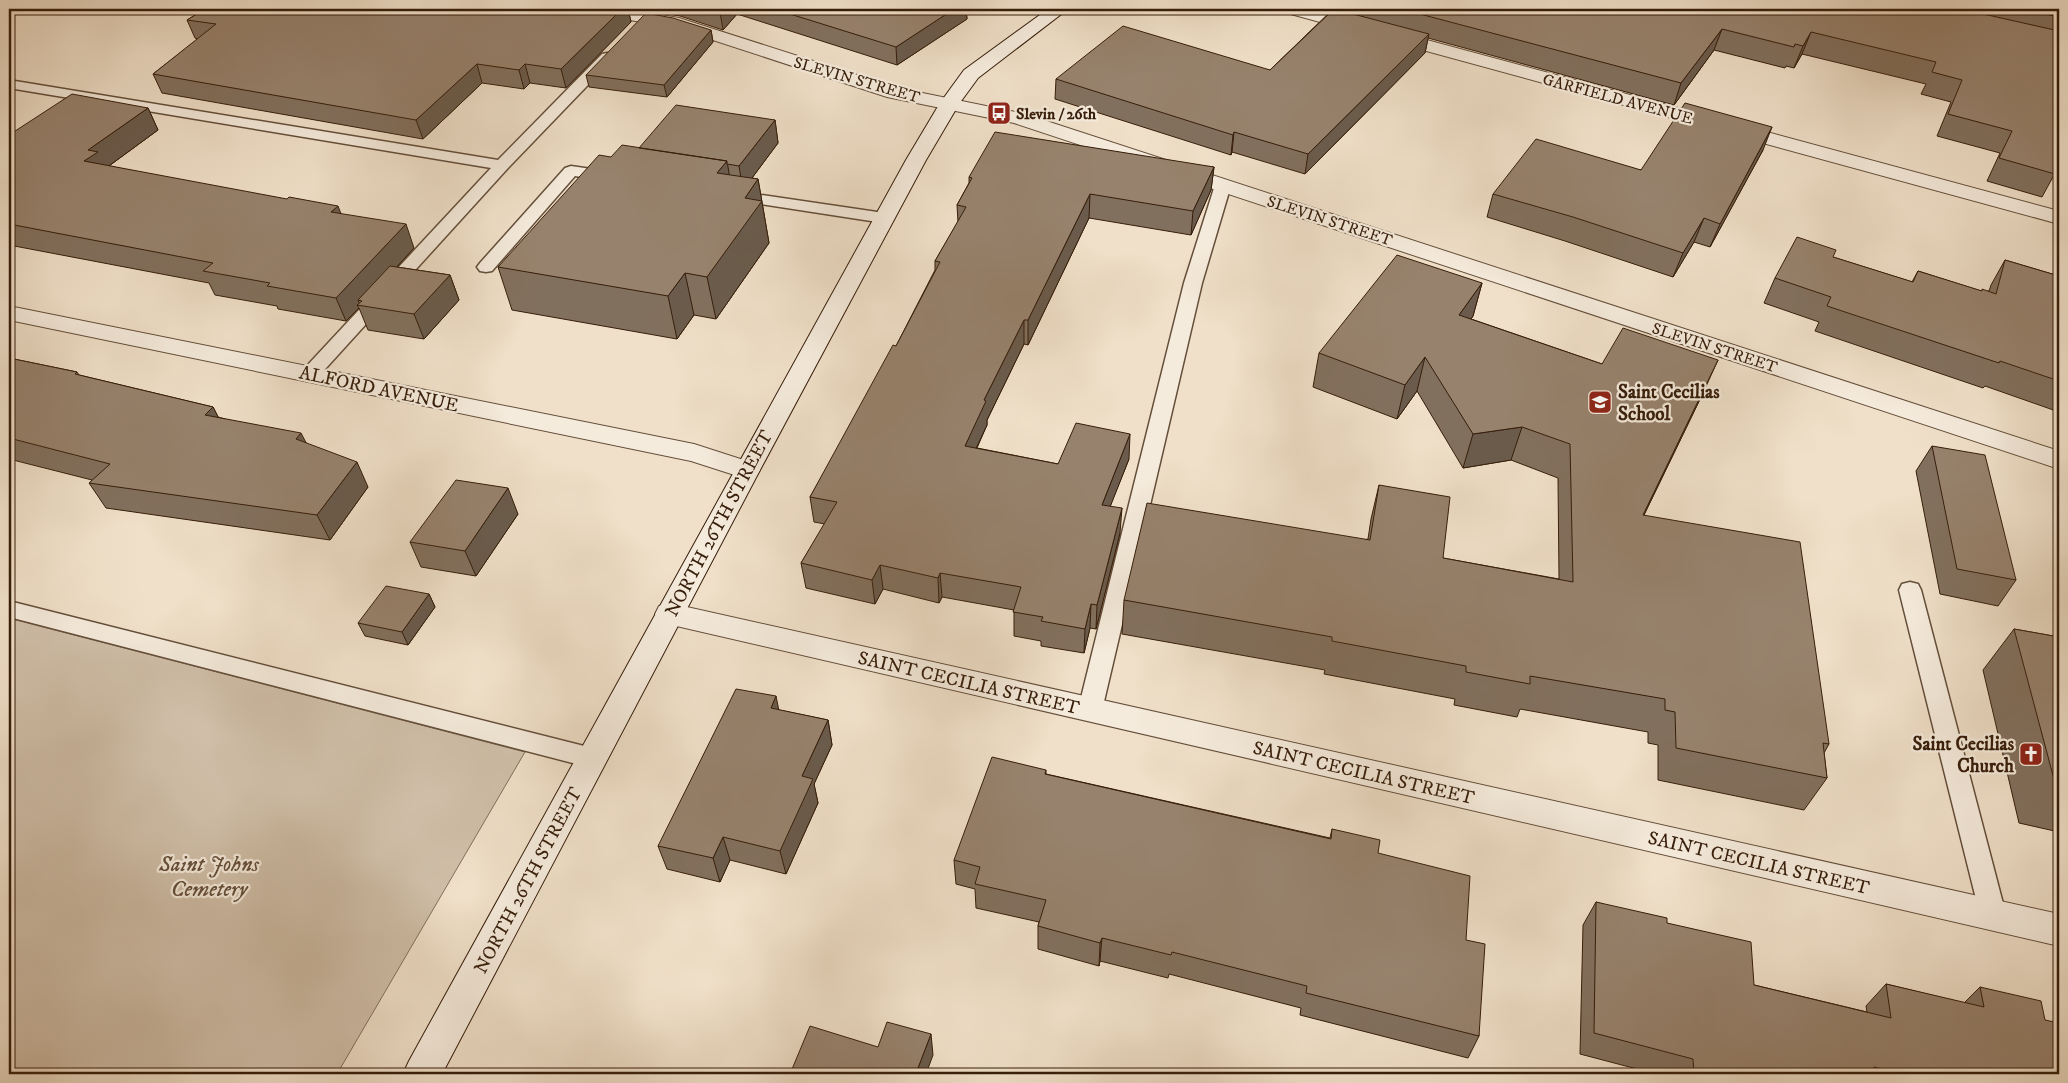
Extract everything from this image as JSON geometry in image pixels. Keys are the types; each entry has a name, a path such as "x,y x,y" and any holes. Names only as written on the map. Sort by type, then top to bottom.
{"street":[{"name":"SLEVIN STREET","path":"595,9 647,16 679,23 894,93 1018,118 2059,460"},
{"name":"NORTH 26TH STREET","path":"422,1074 884,218 950,103 971,74 1059,9"},
{"name":"GARFIELD AVENUE","path":"1293,9 2059,218"},
{"name":"ALFORD AVENUE","path":"9,313 694,452 747,470"},
{"name":"SAINT CECILIA STREET","path":"670,614 2059,930"}],"lane":[{"path":"633,30 647,16"},
{"path":"310,374 502,165 619,45"},
{"path":"9,84 502,165"},
{"path":"486,268 571,171 630,180"},
{"path":"1090,710 1120,578 1193,283 1223,185"},
{"path":"718,193 884,218"},
{"path":"1910,590 1993,915"},
{"path":"9,609 592,758"}],"green space":[{"name":"Saint Johns Cemetery","path":"9,618 525,752 337,1074 9,1074"}],"building":[{"path":"205,9 622,9 561,69 525,64 519,70 477,64 416,120 153,74 216,24 187,20"},
{"path":"710,9 723,9 720,12"},
{"path":"774,9 954,9 896,47"},
{"path":"1334,9 1429,34 1308,154 1234,132 1233,135 1056,79 1123,26 1270,70"},
{"path":"1401,9 1961,9 2059,31 2059,162 2055,174 1999,158 2012,131 1948,114 1962,80 1932,72 1936,62 1811,32 1803,46 1795,44 1794,47 1722,29 1681,83"},
{"path":"2022,9 2059,9 2059,17"},
{"path":"646,13 673,18 711,30 664,85 586,75"},
{"path":"72,94 148,108 88,150 98,152 84,161 287,199 289,197 338,206 331,212 406,224 336,298 267,286 270,283 203,271 213,263 9,224 9,135"},
{"path":"1685,103 1772,127 1720,224 1704,218 1683,253 1573,217 1493,194 1536,139 1641,170"},
{"path":"676,105 775,120 739,166 727,164 727,161 639,148"},
{"path":"995,132 1214,167 1193,211 1090,194 1028,320 1024,320 984,400 986,401 965,446 1058,464 1076,423 1130,434 1102,505 1122,508 1097,605 1091,604 1085,629 1041,621 1043,617 1013,612 1021,587 940,573 938,578 880,565 872,580 801,563 837,502 810,497 893,345 896,346 940,262 935,261 966,207 957,205 972,178 969,177"},
{"path":"622,145 727,161 717,173 758,179 745,198 762,201 707,277 685,273 668,296 498,267 599,155 611,157"},
{"path":"1797,237 1836,250 1833,257 1913,282 1918,271 1996,294 2005,260 2059,276 2059,381 1827,306 1831,297 1775,278"},
{"path":"1397,255 1482,283 1459,315 1602,364 1623,328 1718,360 1643,515 1800,542 1829,744 1823,743 1827,778 1676,748 1675,712 1665,710 1665,699 1530,676 1530,684 1466,672 1466,666 1332,641 1332,637 1124,600 1147,503 1370,540 1379,485 1450,497 1443,558 1573,582 1570,444 1522,427 1473,434 1425,357 1405,385 1319,353"},
{"path":"390,266 450,275 414,314 357,305 362,301 358,300"},
{"path":"9,358 77,372 75,374 213,407 205,415 301,433 296,439 357,462 317,515 89,483 110,464 9,438"},
{"path":"1932,446 1985,455 2016,580 1957,569"},
{"path":"456,480 508,488 465,551 410,542"},
{"path":"386,586 429,594 402,632 358,623"},
{"path":"2014,629 2059,637 2059,784 2055,783"},
{"path":"736,689 776,696 771,708 828,720 802,776 813,779 780,851 723,837 713,858 658,846"},
{"path":"992,757 1046,770 1045,774 1331,839 1332,829 1380,840 1378,853 1470,876 1466,940 1485,944 1479,1036 1306,993 1307,986 1172,952 1171,955 1102,938 1100,943 1038,926 1046,900 975,884 980,867 954,860"},
{"path":"1596,902 1667,918 1667,923 1751,942 1754,985 1891,1018 1886,984 1984,1007 1980,987 2041,1001 2045,1020 2059,1023 2059,1074 1902,1074 1874,1067 1874,1074 1694,1074 1693,1059 1594,1033"},
{"path":"887,1022 931,1034 918,1068 942,1074 790,1074 810,1026 878,1047"}],"place":[{"name":"Slevin / 26th","path":"999,113"},
{"name":"Saint Cecilias School","path":"1600,402"},
{"name":"Saint Cecilias Church","path":"2031,754"}]}
